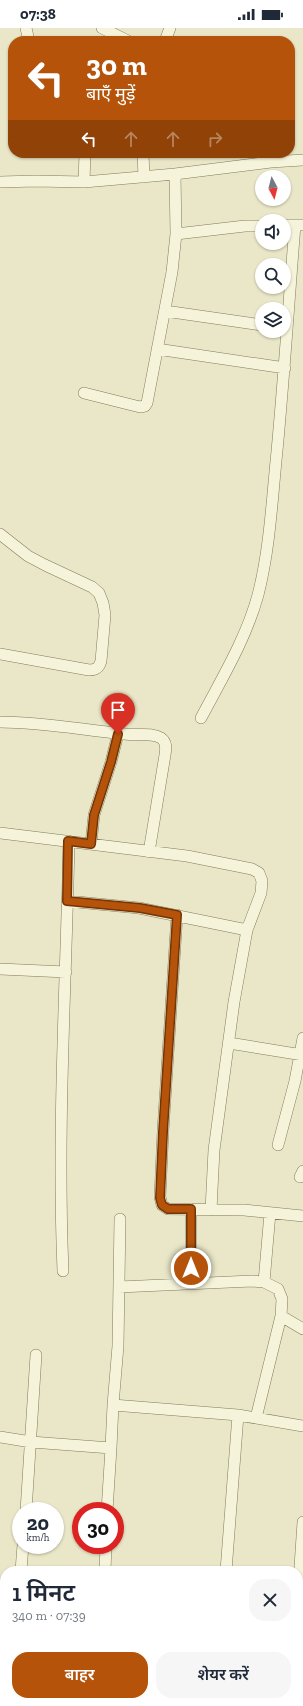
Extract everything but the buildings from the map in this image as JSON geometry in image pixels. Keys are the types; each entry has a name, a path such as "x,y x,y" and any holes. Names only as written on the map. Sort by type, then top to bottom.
{"street":[{"path":"102,28 118,36"},
{"path":"84,182 85,158"},
{"path":"143,158 144,177"},
{"path":"0,182 84,182 144,177 175,174 265,158"},
{"path":"282,158 303,160"},
{"path":"84,393 140,408 147,403 172,272 176,234 175,174"},
{"path":"289,302 299,225"},
{"path":"176,234 255,226"},
{"path":"165,311 255,324"},
{"path":"201,718 242,638 258,595 272,505 285,368 286,338"},
{"path":"157,349 285,368"},
{"path":"0,534 28,556 99,593 103,603 105,615 101,661 96,670 0,654"},
{"path":"0,722 58,726 118,734 155,735 162,739 166,745 149,852"},
{"path":"91,844 94,815 111,762 118,734"},
{"path":"0,833 187,856 252,869 259,873 262,881 261,893 247,930 234,1002 214,1150 211,1210"},
{"path":"63,1271 61,1155 62,1039 66,972 68,841"},
{"path":"67,901 140,908 247,930"},
{"path":"177,915 163,1132 160,1198 162,1205 168,1209 244,1210 303,1216"},
{"path":"0,969 66,972"},
{"path":"278,1145 295,1081 303,1038"},
{"path":"229,1043 301,1055"},
{"path":"191,1209 191,1283"},
{"path":"264,1282 270,1213"},
{"path":"108,1502 118,1346 120,1219"},
{"path":"119,1287 237,1281 264,1282 278,1289 282,1299 281,1316 256,1418"},
{"path":"281,1316 303,1329"},
{"path":"27,1502 36,1355"},
{"path":"113,1405 238,1415 303,1426"},
{"path":"226,1566 238,1415"},
{"path":"0,1437 31,1442 111,1448"},
{"path":"300,1566 303,1522"},
{"path":"21,1566 22,1554"},
{"path":"105,1566 106,1554"}],"route":[{"path":"118,734 111,762 94,815 91,844 68,841 67,901 111,904 177,915 160,1198 162,1205 168,1209 191,1209 191,1268"}]}
